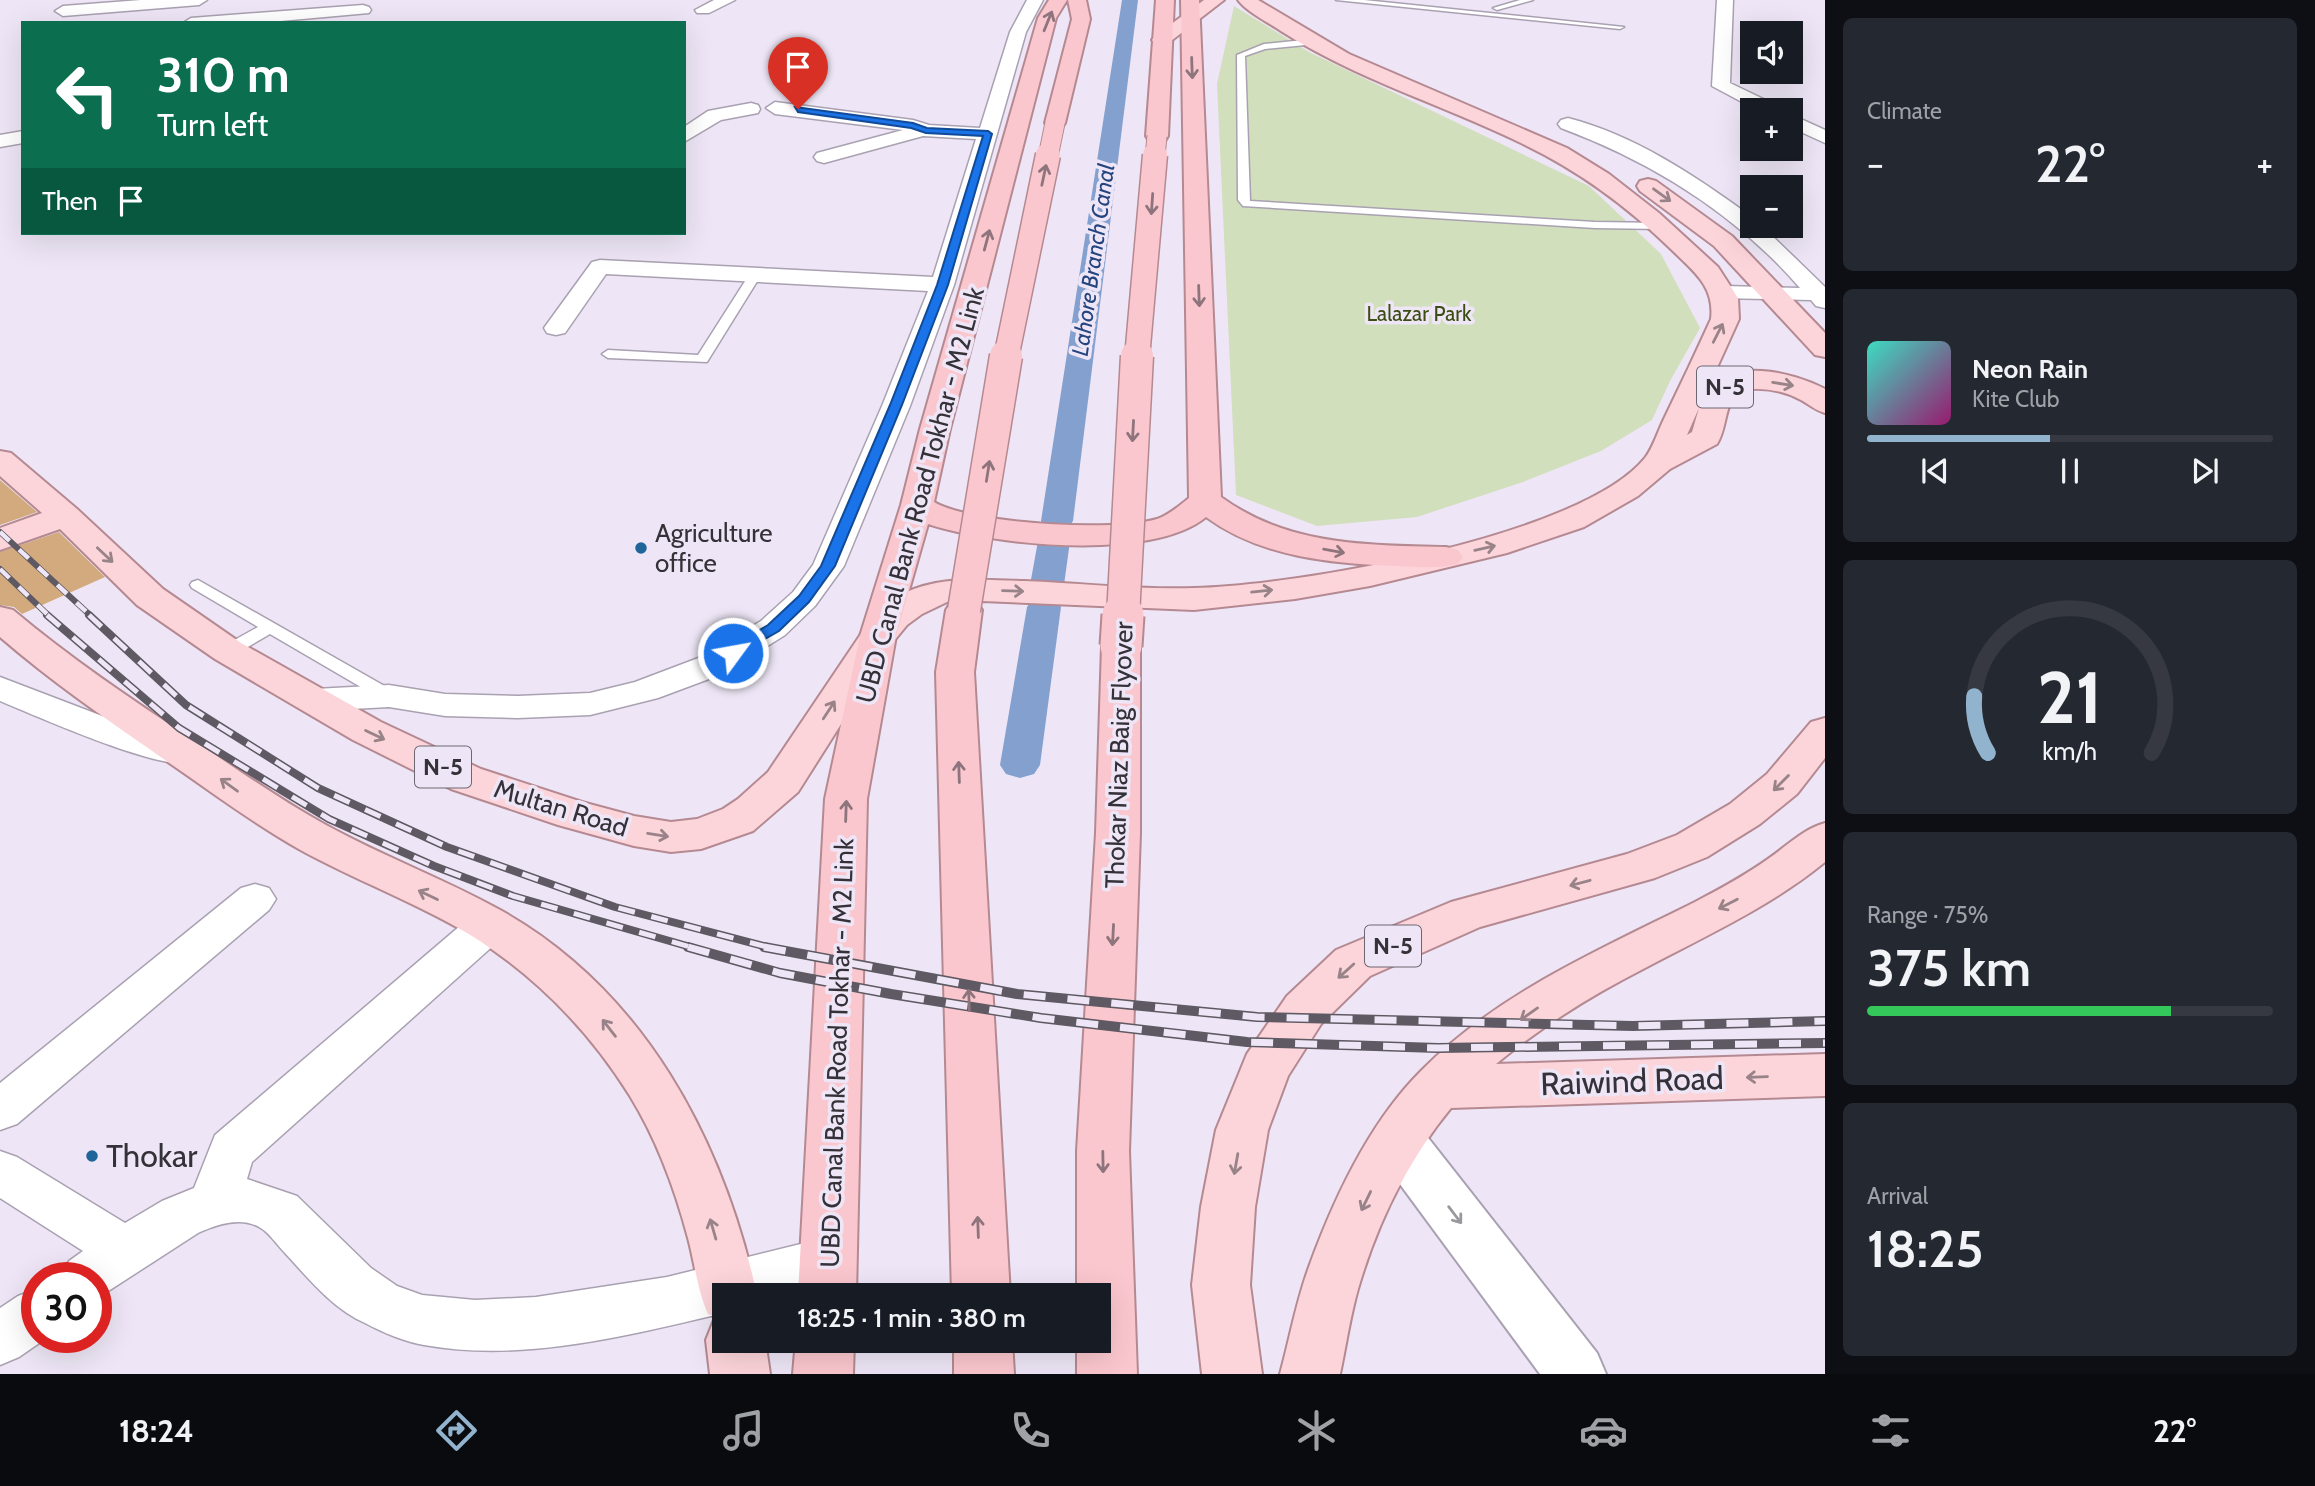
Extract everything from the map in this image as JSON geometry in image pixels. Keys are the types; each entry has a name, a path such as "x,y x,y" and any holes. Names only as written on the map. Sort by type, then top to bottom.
{"highway":[{"name":"UBD Canal Bank Road Tokhar - M2 Link","path":"828,1278 846,799 878,636 917,505 935,429 1047,18 1058,0"},
{"path":"980,1283 955,672 1009,339 1055,123 1081,19 1077,0"},
{"name":"Thokar Niaz Baig Flyover","path":"1107,1374 1103,1150 1118,833 1121,646 1138,347 1157,136 1165,0"},
{"path":"917,505 936,517 987,527 1104,534 1162,528 1191,515 1205,500 1191,9"},
{"path":"1205,500 1228,520 1295,543 1369,555 1446,557"},
{"path":"823,1374 824,1353"},
{"path":"983,1353 984,1374"}],"main road":[{"path":"1161,40 1191,9 1215,0"},
{"path":"1247,0 1343,59 1553,150 1589,170 1661,226 1713,275 1725,293 1728,306 1725,319 1659,462"},
{"path":"1281,3 1380,62 1623,170 1656,190 1723,241 1825,349"},
{"name":"N-5","path":"878,636 894,617 909,606 945,591 982,590 1194,599 1294,588 1370,575 1507,543 1572,520 1627,489 1659,462 1706,437 1721,391 1732,384 1756,381 1797,387 1819,397 1825,404"},
{"name":"Multan Road","path":"0,460 65,516 150,597 228,651 404,749 466,779 515,797 634,831 671,837 691,835 737,820 783,782 878,636"},
{"path":"0,540 65,516"},
{"path":"0,618 58,666 241,794 312,836 489,925 543,963 587,1000 656,1093 684,1145 712,1225 725,1283"},
{"name":"N-5","path":"1232,1374 1221,1284 1228,1207 1242,1130 1265,1069 1304,1010 1353,963 1467,914 1639,867 1692,846 1745,814 1782,784 1825,731"},
{"path":"1310,1374 1329,1292 1347,1241 1370,1192 1399,1141 1438,1087 1481,1047 1564,990 1742,897 1804,870 1825,838"},
{"name":"Raiwind Road","path":"1438,1087 1825,1075"},
{"path":"1399,1141 1576,1374"},
{"path":"737,1353 740,1374"}],"street":[{"path":"63,11 200,0"},
{"path":"703,10 727,0"},
{"path":"316,700 389,696 457,705 518,707 590,704 646,690 713,665 773,628 804,599 828,566 896,405 942,285 1018,32 1035,0"},
{"path":"1725,0 1721,86 1746,98"},
{"path":"220,21 364,11"},
{"path":"763,107 771,95 786,90"},
{"path":"686,135 715,115 763,107 900,124 926,131 988,134"},
{"path":"1568,124 1610,139 1711,196 1798,269 1824,298"},
{"path":"1803,126 1825,137"},
{"path":"824,157 926,131"},
{"path":"0,141 21,137"},
{"path":"556,328 600,267 942,285"},
{"path":"1725,293 1774,293 1824,298"},
{"path":"0,688 118,735 187,755"},
{"path":"0,1110 255,899"},
{"path":"214,1203 232,1150 489,925"},
{"path":"0,1172 104,1262"},
{"path":"109,1262 192,1211 233,1200 265,1204 279,1212 355,1286 382,1306 424,1321 542,1324 712,1310"},
{"path":"0,1339 21,1325"}],"lane":[{"path":"1340,0 1620,27"},
{"path":"1497,8 1529,0"},
{"path":"1313,43 1264,47 1241,55 1242,200 1247,204 1567,224 1661,226"},
{"path":"608,354 702,359 755,275"},
{"path":"198,585 389,696"},
{"path":"228,651 270,627"}],"green space":[{"name":"Lalazar Park","path":"1234,6 1309,52 1589,186 1661,254 1700,328 1652,420 1601,451 1523,482 1417,517 1317,526 1236,495 1217,84"}],"building":[{"path":"0,480 37,512 0,525"},
{"path":"59,532 105,577 22,614 14,607 0,605 0,552"}],"waterway":[{"name":"Lahore Branch Canal","path":"1057,521 1130,0"},
{"name":"Lahore Branch Canal","path":"1047,585 1054,541"},
{"name":"Lahore Branch Canal","path":"1020,765 1044,607"}],"railway":[{"path":"0,532 91,616"},
{"path":"0,569 49,616"},
{"path":"47,615 179,728 329,819 434,866 513,896 694,948"},
{"path":"89,615 186,705 318,788 447,847 615,907 771,948"},
{"path":"688,947 780,973 891,994 1041,1018 1247,1042 1438,1048 1825,1043"},
{"path":"764,947 1017,994 1257,1017 1633,1026 1825,1021"}],"place":[{"name":"Agriculture office","path":"641,548"},
{"name":"Thokar","path":"92,1156"}],"route":[{"path":"733,653 773,628 804,599 828,566 896,405 942,285 988,134 926,131 913,126 798,109"}]}
